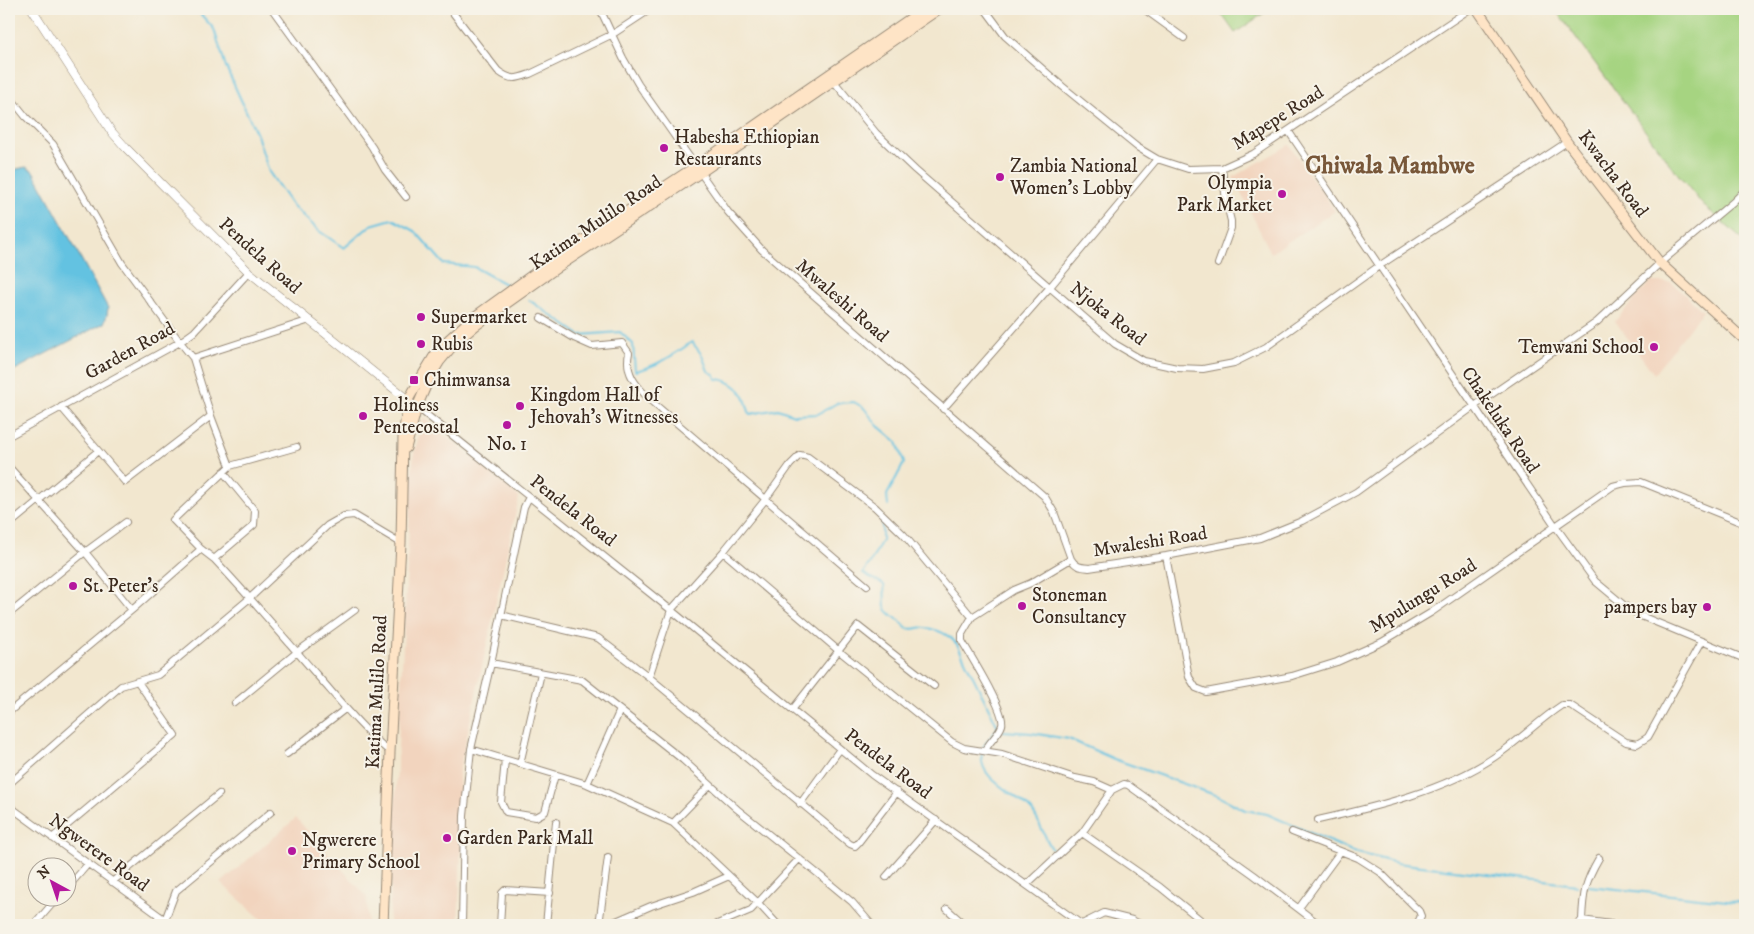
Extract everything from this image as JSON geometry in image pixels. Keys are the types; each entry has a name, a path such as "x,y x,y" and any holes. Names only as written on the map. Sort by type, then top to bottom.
{"main road":[{"name":"Katima Mulilo Road","path":"402,460 417,407 426,386 440,361 475,326 831,79 925,11 939,9"},
{"name":"Kwacha Road","path":"1477,9 1567,142 1660,262 1745,340"},
{"name":"Katima Mulilo Road","path":"383,925 401,543 403,437 408,400 434,356 470,320 553,260 698,170"}],"street":[{"name":"Pendela Road","path":"32,9 111,131 249,272 671,610 840,750 1027,884 1080,925"},
{"path":"450,9 498,72 507,78 518,78 530,74 613,34 651,9"},
{"name":"Mwaleshi Road","path":"600,9 623,58 638,84 728,212 762,250 1045,497 1054,512 1074,565 1089,568 1260,538 1302,521 1356,492 1473,407 1597,322 1660,262 1745,190"},
{"name":"Mapepe Road","path":"985,9 1005,36 1062,86 1137,147 1158,159 1188,169 1222,168 1254,154 1470,9"},
{"path":"1144,9 1184,38"},
{"path":"276,10 406,197"},
{"name":"Njoka Road","path":"831,79 876,133 915,170 1116,344 1144,361 1176,368 1203,369 1234,363 1266,347 1379,266 1567,142"},
{"path":"9,96 26,117 53,144 122,263 193,358 211,416 230,466"},
{"name":"Chakeluka Road","path":"1289,132 1473,407 1595,581 1625,606 1641,616 1745,659"},
{"path":"943,409 1158,159"},
{"path":"1218,264 1231,228 1222,168"},
{"name":"Garden Road","path":"9,436 180,342 194,332 249,272"},
{"path":"541,318 574,338 592,346 622,343 629,353 627,361 633,382 651,401 867,586"},
{"path":"193,358 310,320"},
{"path":"61,407 125,482 211,416"},
{"path":"297,447 230,466 173,520 201,549 214,559 346,709 376,741 390,752"},
{"path":"9,525 98,451"},
{"path":"649,677 671,610 723,552 765,500 790,465 800,455 808,457 875,507 904,535 972,617"},
{"path":"9,467 85,552 132,610"},
{"path":"214,559 254,525 255,510 223,472"},
{"name":"Mpulungu Road","path":"1166,556 1189,677 1196,688 1206,692 1292,676 1337,662 1382,642 1424,617 1613,486 1641,482 1745,524"},
{"path":"462,925 464,816 471,749 524,507 529,497"},
{"path":"9,784 121,686 158,675 250,598 328,525 344,516 354,515 401,543"},
{"path":"9,614 85,552 126,522"},
{"path":"9,712 132,610 201,549"},
{"path":"723,552 839,651 952,742 975,751 1002,754 1080,780 1094,782 1112,790"},
{"path":"985,751 988,743 1002,728 1003,721 997,705 962,641 962,634 972,617 1014,590 1031,583 1071,559"},
{"path":"235,704 297,652 355,610"},
{"path":"501,615 598,638 649,677 850,844 855,846 897,792"},
{"path":"792,710 858,626 934,686"},
{"path":"1318,820 1422,792 1458,779 1496,757 1562,705 1570,705 1626,742 1637,744 1648,737 1701,642"},
{"path":"491,663 582,680 684,760 737,809 852,902 872,925"},
{"path":"520,764 541,673"},
{"path":"52,838 175,735 138,682"},
{"path":"287,754 346,709"},
{"path":"587,784 601,748 620,710"},
{"path":"471,749 587,784 673,823 758,903 778,925"},
{"path":"800,804 840,750"},
{"path":"505,760 501,802 506,812 540,816 544,812 555,775"},
{"path":"1027,884 1082,833 1112,790 1124,784 1300,908 1320,925"},
{"path":"673,823 710,785"},
{"path":"112,882 219,794"},
{"name":"Ngwerere Road","path":"10,808 172,925"},
{"path":"151,925 162,918 176,891 271,812"},
{"path":"886,877 936,820"},
{"path":"546,925 556,822"},
{"path":"1292,832 1358,858 1380,872 1420,911 1421,916 1415,925"},
{"path":"1082,833 1160,887 1207,925"},
{"path":"1300,908 1340,852"},
{"path":"599,925 608,857"},
{"path":"1599,858 1587,878 1579,923 1618,925"},
{"path":"715,925 751,910 799,859"},
{"path":"78,876 88,864"},
{"path":"607,925 729,876"},
{"path":"500,925 502,893 505,890 550,893"},
{"path":"34,925 50,906"},
{"path":"947,910 964,925"},
{"path":"1080,925 1104,913 1132,920 1142,925"},
{"path":"733,918 736,925"}],"shaded area":[{"name":"Olympia Park Market","path":"1289,145 1335,211 1271,253 1233,177"},
{"name":"Temwani School","path":"1650,282 1671,282 1703,311 1654,374 1615,321"},
{"path":"424,418 519,497 459,772 461,844 458,925 389,925 412,470 414,453"},
{"name":"Ngwerere Primary School","path":"296,818 367,897 368,925 268,925 221,883"}],"green space":[{"path":"1218,9 1270,9 1235,33"},
{"path":"1555,9 1745,9 1745,242 1702,204 1669,163"}],"water":[{"path":"26,167 33,171 108,308 104,323 9,373 9,173"}],"waterway":[{"path":"196,9 214,29 226,67 257,135 269,172 291,204 319,231 344,248 371,225 392,219 415,231 444,264 474,267 507,285"},
{"path":"529,300 580,335 620,332 633,344 635,371 658,363 692,342 702,355 708,371 715,375 716,379 728,382 741,392 750,414 778,409 794,415 818,414 837,403 854,402 864,408 877,425 897,442 904,463 887,495 888,506"},
{"path":"882,520 882,540 863,573 884,585 885,607 906,628 938,631 947,635 957,644 998,727 983,747"},
{"path":"1003,731 1069,739 1114,759 1218,796 1245,810 1267,814 1354,852 1397,863 1577,885"},
{"path":"982,753 982,763 986,771 1032,811 1052,849"},
{"path":"1589,886 1745,903"}],"place":[{"name":"Habesha Ethiopian Restaurants","path":"664,148"},
{"name":"Zambia National Women's Lobby","path":"1000,177"},
{"name":"Olympia Park Market","path":"1282,194"},
{"name":"Supermarket","path":"421,317"},
{"name":"Rubis","path":"421,344"},
{"name":"Temwani School","path":"1654,347"},
{"name":"Chimwansa","path":"414,380"},
{"name":"Kingdom Hall of Jehovah's Witnesses","path":"520,406"},
{"name":"Holiness Pentecostal","path":"363,416"},
{"name":"No. 1","path":"507,425"},
{"name":"St. Peter's","path":"73,586"},
{"name":"Stoneman Consultancy","path":"1022,606"},
{"name":"pampers bay","path":"1707,607"},
{"name":"Garden Park Mall","path":"447,838"},
{"name":"Ngwerere Primary School","path":"292,851"}],"district":[{"name":"Chiwala Mambwe","path":"1390,166"}]}
